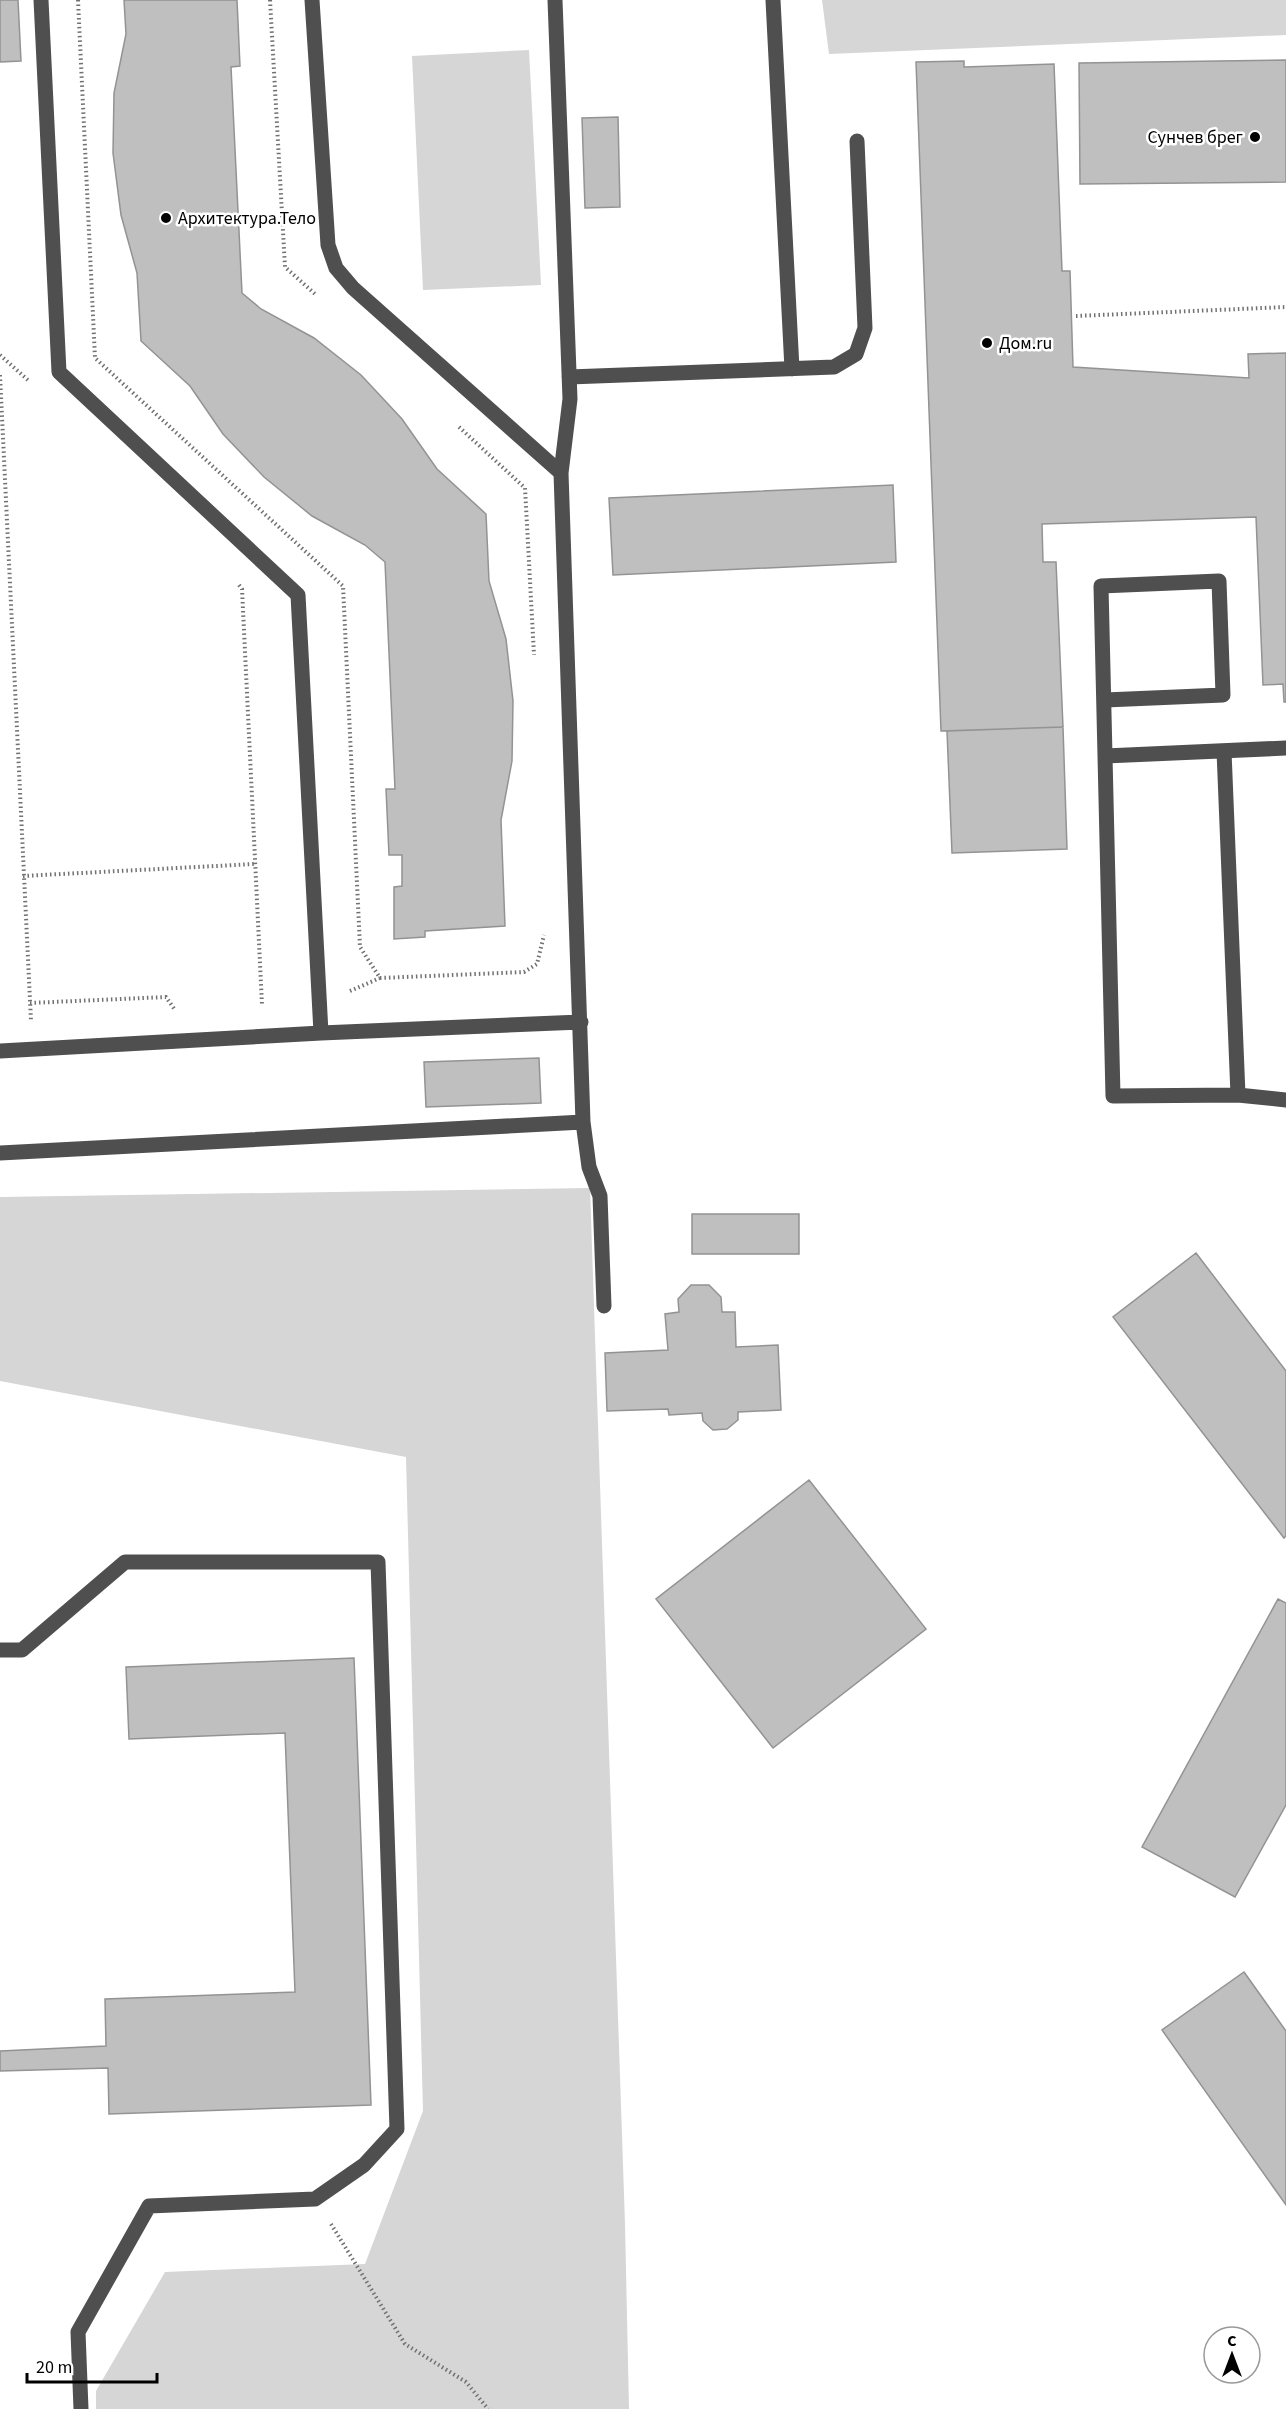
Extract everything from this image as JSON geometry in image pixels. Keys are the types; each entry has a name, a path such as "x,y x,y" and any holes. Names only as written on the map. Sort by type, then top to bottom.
{"lane":[{"path":"41,0 59,372 298,595 321,1033"},
{"path":"312,0 328,245 336,268 353,288 561,473"},
{"path":"555,0 570,399 561,473 583,1122 589,1167 600,1196 604,1306"},
{"path":"773,0 792,369"},
{"path":"569,377 834,368 856,354 865,328 857,141"},
{"path":"1105,700 1223,694 1220,581 1101,586 1113,1096 1238,1095 1286,1100"},
{"path":"1105,756 1286,748"},
{"path":"1224,751 1238,1095"},
{"path":"0,1051 321,1033 580,1022"},
{"path":"0,1153 583,1122"},
{"path":"0,1650 22,1650 125,1562 378,1562 397,2129 364,2165 315,2199 149,2206 78,2332 81,2409"}],"path":[{"path":"78,0 95,358 343,586 360,947 380,978"},
{"path":"270,0 285,267 320,299"},
{"path":"1076,316 1286,307"},
{"path":"0,355 35,387"},
{"path":"0,375 32,1048"},
{"path":"457,425 525,488 534,664"},
{"path":"236,581 242,589 262,1007"},
{"path":"23,876 254,864"},
{"path":"251,1008 320,1004 380,978 524,972 537,964 545,933"},
{"path":"30,1004 166,997 177,1011"},
{"path":"315,2199 405,2344 466,2382 488,2409"}],"shaded area":[{"path":"822,0 1286,0 1286,35 829,54"},
{"path":"529,50 541,285 423,290 412,56"},
{"path":"590,1188 625,2224 629,2409 96,2409 96,2391 165,2272 365,2264 423,2111 406,1457 0,1381 0,1197"}],"building":[{"path":"0,0 18,0 21,61 0,62"},
{"path":"124,0 237,0 240,66 231,67 242,293 261,309 314,338 361,375 402,419 437,469 486,514 489,581 506,639 513,701 512,761 501,820 505,926 425,931 425,937 394,939 394,887 402,886 402,855 389,855 386,789 395,789 385,562 365,545 312,516 264,477 223,434 190,386 141,341 137,273 121,215 113,153 114,93 126,34"},
{"path":"1286,60 1286,182 1080,184 1079,63"},
{"path":"964,61 964,67 1054,64 1062,271 1070,271 1073,367 1249,378 1248,354 1286,353 1286,702 1284,702 1283,684 1263,685 1256,517 1042,524 1043,562 1056,562 1063,727 941,731 916,62"},
{"path":"618,117 620,207 585,208 582,118"},
{"path":"893,485 896,562 613,575 609,498"},
{"path":"1063,727 1067,849 952,853 947,731"},
{"path":"539,1058 541,1103 426,1107 424,1062"},
{"path":"692,1214 799,1214 799,1254 692,1254"},
{"path":"1196,1253 1286,1371 1286,1536 1284,1538 1113,1317"},
{"path":"691,1285 709,1285 721,1297 722,1312 735,1312 736,1347 778,1345 781,1410 738,1412 738,1420 727,1429 713,1430 703,1421 702,1413 669,1415 668,1409 607,1411 605,1353 668,1350 665,1314 679,1312 678,1299"},
{"path":"809,1480 926,1629 773,1748 656,1599"},
{"path":"1278,1599 1286,1603 1286,1805 1235,1897 1142,1847"},
{"path":"354,1658 371,2105 109,2114 108,2068 0,2071 0,2051 106,2046 105,1999 295,1992 285,1733 129,1739 126,1667"},
{"path":"1244,1972 1286,2031 1286,2205 1162,2030"}],"place":[{"name":"Сунчев брег","path":"1255,137"},
{"name":"Архитектура.Тело","path":"166,218"},
{"name":"Дом.ru","path":"987,343"}]}
